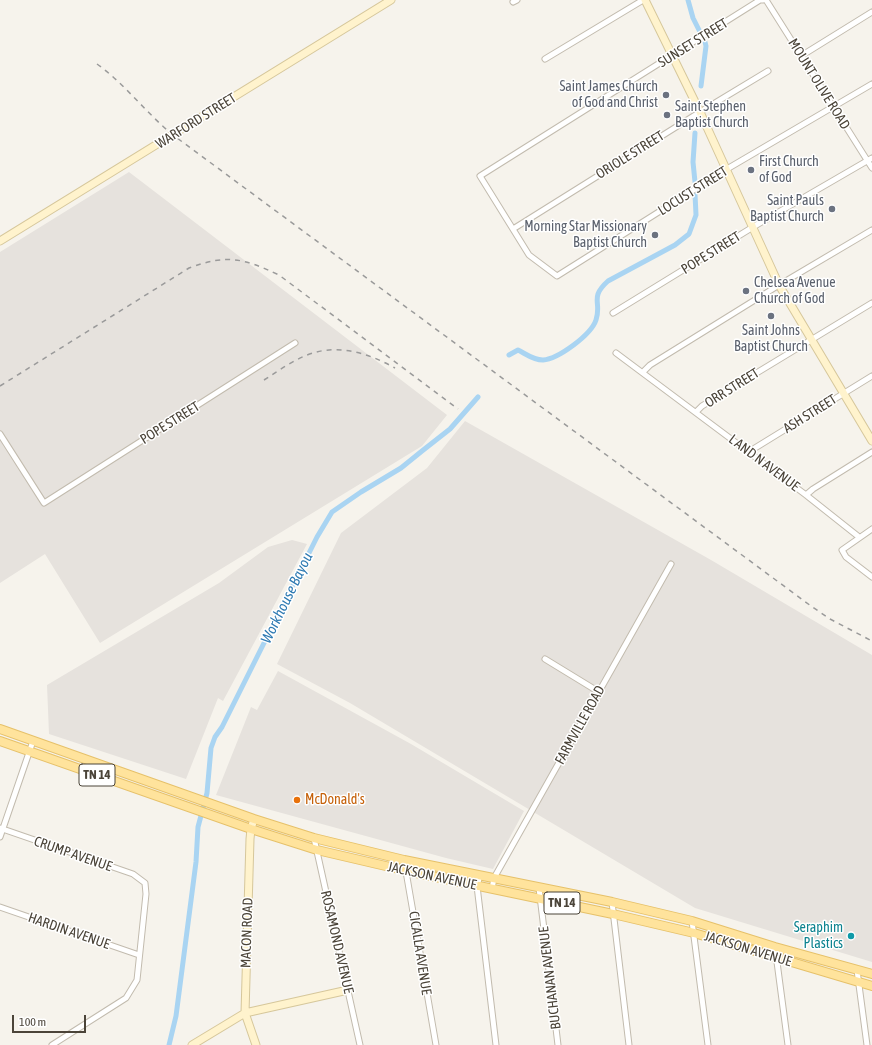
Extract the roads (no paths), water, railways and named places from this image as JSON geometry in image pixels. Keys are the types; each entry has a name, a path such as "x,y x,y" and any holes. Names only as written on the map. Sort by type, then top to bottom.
{"main road":[{"name":"WARFORD STREET","path":"0,242 391,0"},
{"path":"644,0 673,55 727,169 779,285 872,440"},
{"name":"JACKSON AVENUE","path":"0,729 254,819 314,838 404,860 612,902 692,921 872,974"},
{"name":"JACKSON AVENUE","path":"0,741 251,829 316,850 694,933 872,986"},
{"name":"MACON ROAD","path":"254,819 251,829 245,1013 256,1045"},
{"path":"192,1045 245,1013 348,990"}],"street":[{"path":"545,59 644,0"},
{"name":"SUNSET STREET","path":"513,229 480,176 760,0 765,0"},
{"name":"MOUNT OLIVE ROAD","path":"765,0 870,160 872,168"},
{"path":"801,56 872,12"},
{"name":"ORIOLE STREET","path":"513,229 768,71"},
{"name":"LOCUST STREET","path":"513,229 529,255 557,276 727,169 872,84"},
{"name":"POPE STREET","path":"613,313 753,227 870,160"},
{"path":"643,372 650,365 779,285 872,230"},
{"name":"ORR STREET","path":"696,412 702,406 872,303"},
{"name":"POPE STREET","path":"0,434 44,503 295,343"},
{"name":"L AND N AVENUE","path":"616,353 806,494 859,537"},
{"name":"ASH STREET","path":"750,453 755,448 872,376"},
{"path":"806,494 813,488 872,452"},
{"path":"872,529 842,550 846,557 872,577"},
{"name":"FARMVILLE ROAD","path":"492,889 494,878 671,564"},
{"path":"545,659 599,692"},
{"path":"0,837 1,829 33,741"},
{"name":"CRUMP AVENUE","path":"1,829 133,874 145,883 146,894 139,955"},
{"name":"ROSAMOND AVENUE","path":"314,838 360,1045"},
{"name":"CICALLA AVENUE","path":"404,860 436,1045"},
{"path":"480,875 477,886 496,1045"},
{"name":"BUCHANAN AVENUE","path":"539,888 558,1045"},
{"path":"612,902 629,1045"},
{"name":"HARDIN AVENUE","path":"0,907 139,955"},
{"path":"692,921 708,1045"},
{"path":"775,946 788,1045"},
{"path":"52,1045 126,998 137,980 139,955"},
{"path":"857,970 867,1045"}],"waterway":[{"name":"Workhouse Bayou","path":"688,0 693,18 700,32"},
{"name":"Workhouse Bayou","path":"701,86 706,46 705,42"},
{"name":"Workhouse Bayou","path":"695,133 693,162 695,182"},
{"name":"Workhouse Bayou","path":"509,355 518,350 536,359 549,359 565,351 581,339 593,326 596,320 598,309 597,296 602,287 608,281 675,245 689,234 696,215 695,194"},
{"name":"Workhouse Bayou","path":"169,1045 176,1016 196,862 198,827 207,793 211,748 215,737 222,727 317,537 332,512 361,492 401,468 450,429 478,397"}],"railway":[{"path":"97,64 117,80 173,135 811,606 830,619 872,641"},
{"path":"0,386 189,268 214,261 235,260 255,265 279,275 458,409"},
{"path":"264,380 301,357 319,351 352,351 374,358 395,368"}],"place":[{"name":"Saint James Church of God and Christ","path":"666,95"},
{"name":"Saint Stephen Baptist Church","path":"667,115"},
{"name":"First Church of God","path":"751,170"},
{"name":"Saint Pauls Baptist Church","path":"832,209"},
{"name":"Morning Star Missionary Baptist Church","path":"655,235"},
{"name":"Chelsea Avenue Church of God","path":"746,291"},
{"name":"Saint Johns Baptist Church","path":"771,316"},
{"name":"McDonald's","path":"297,800"},
{"name":"Seraphim Plastics","path":"851,936"}]}
